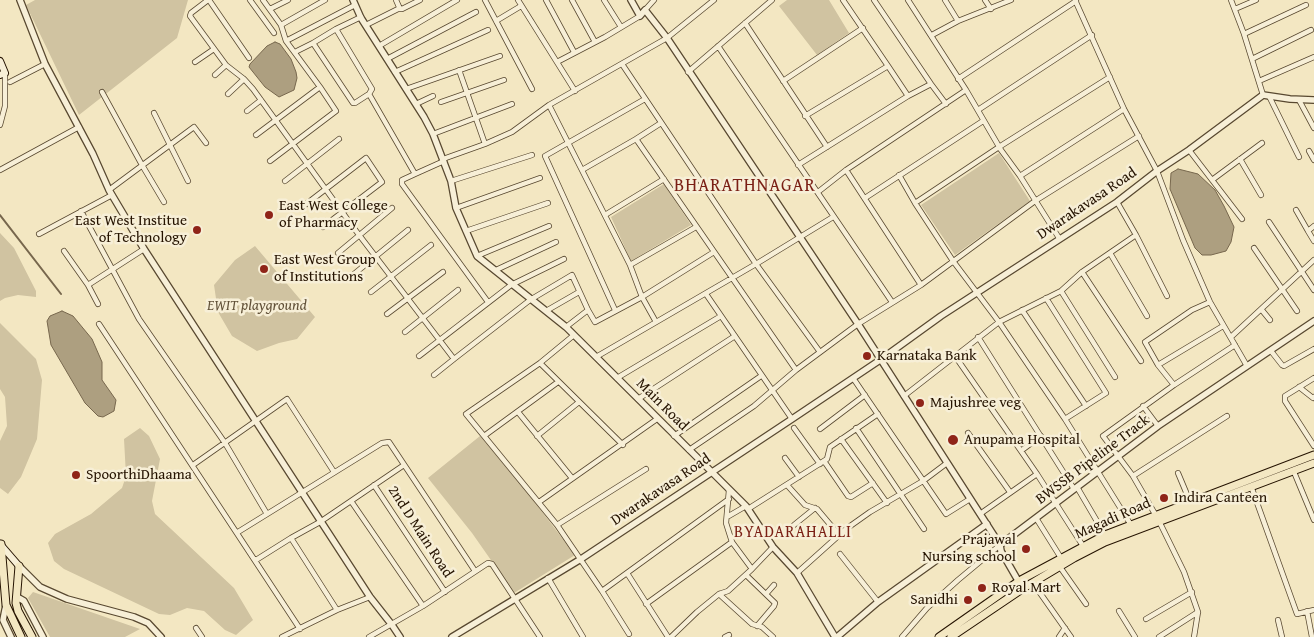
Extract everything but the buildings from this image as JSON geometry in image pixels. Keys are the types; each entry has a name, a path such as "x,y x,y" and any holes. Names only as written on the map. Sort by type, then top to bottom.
{"main road":[{"path":"0,60 2,74"},
{"name":"Magadi Road","path":"951,637 1022,589 1105,542 1158,518 1314,455"},
{"name":"Magadi Road","path":"1250,482 1294,472 1314,463"},
{"name":"Magadi Road","path":"939,637 1019,582 1083,546 1130,525 1158,518"},
{"path":"0,544 19,566 18,611 32,637"},
{"path":"0,544 6,605 21,637"}],"street":[{"path":"20,0 45,64 111,192 144,249 370,598 400,637"},
{"path":"249,58 208,0 191,13 190,16 226,65 244,79 261,100 342,212 454,359"},
{"path":"250,0 274,33"},
{"path":"263,0 281,25 286,41 336,112 270,161"},
{"path":"270,9 288,0"},
{"path":"281,25 326,0"},
{"path":"396,0 400,8"},
{"path":"366,25 420,0"},
{"path":"379,46 457,0"},
{"path":"484,0 532,89"},
{"path":"518,0 575,91"},
{"path":"546,0 574,52"},
{"path":"572,0 595,42"},
{"path":"604,0 621,27"},
{"path":"631,0 640,16"},
{"path":"557,62 640,16 654,0"},
{"path":"488,302 402,184 402,180 444,160 512,132 549,105 667,38 714,0"},
{"path":"688,72 772,0"},
{"path":"843,0 864,28 908,96"},
{"path":"874,0 930,84 946,104"},
{"path":"908,0 932,35 999,147 1020,176 1059,238"},
{"path":"945,0 958,21"},
{"path":"985,0 991,9"},
{"path":"932,35 958,21 1011,0"},
{"path":"958,79 1076,0 1124,109 1157,171 1183,240 1210,302 1247,366"},
{"path":"1231,0 1259,80 1299,157"},
{"path":"1235,9 1256,0"},
{"path":"286,41 354,3 433,134 451,181 456,208 477,256 549,226"},
{"path":"1244,34 1306,5"},
{"path":"496,21 521,6"},
{"path":"645,10 667,38 858,324 1000,545 1001,551 1022,589"},
{"path":"387,59 476,12"},
{"path":"295,52 361,17"},
{"path":"745,23 827,147"},
{"path":"783,81 864,28"},
{"path":"313,44 352,103 369,94 372,89 336,29"},
{"path":"395,72 488,30"},
{"path":"1252,59 1312,30"},
{"path":"978,110 1092,35"},
{"path":"718,46 892,302"},
{"path":"195,62 214,49"},
{"path":"406,89 500,56"},
{"path":"1259,80 1314,57"},
{"path":"10,82 45,64"},
{"path":"622,64 756,264 820,352"},
{"path":"215,75 226,65"},
{"path":"806,116 888,66"},
{"path":"459,70 485,144"},
{"path":"0,125 5,106 2,74"},
{"path":"915,202 1110,77"},
{"path":"228,94 244,79"},
{"path":"441,102 504,80"},
{"path":"798,165 930,84"},
{"path":"256,135 320,87"},
{"path":"818,192 846,170 966,90"},
{"path":"102,92 164,202"},
{"path":"369,94 415,174"},
{"path":"1266,95 1299,100 1314,100"},
{"name":"Dwarakavasa Road","path":"452,637 581,558 792,419 977,292 1117,202 1157,171 1266,95"},
{"path":"416,104 433,96"},
{"path":"615,310 545,156 645,99"},
{"path":"247,111 261,100"},
{"path":"1299,100 1314,128"},
{"path":"433,134 512,104"},
{"path":"549,105 630,265 642,296 656,322"},
{"path":"1020,176 1124,109"},
{"path":"154,113 188,181"},
{"path":"865,198 984,121"},
{"path":"582,170 661,124"},
{"path":"0,170 79,127"},
{"path":"39,234 111,192 142,165 194,127 206,143"},
{"path":"689,450 754,406 796,370 858,324 921,285 1035,201 1138,136"},
{"path":"286,181 339,139"},
{"path":"636,139 796,370"},
{"path":"1212,180 1262,143"},
{"path":"1189,150 1242,219"},
{"path":"1309,151 1314,160"},
{"path":"451,181 532,155"},
{"path":"305,205 366,158 382,182 323,227"},
{"path":"1240,159 1261,195"},
{"path":"846,170 921,285"},
{"path":"899,175 953,260 999,322 1065,419 1130,525"},
{"path":"456,208 540,178"},
{"path":"605,215 664,179"},
{"path":"1117,202 1167,296"},
{"path":"466,231 548,203"},
{"path":"338,253 392,208"},
{"path":"1296,210 1314,241"},
{"path":"80,211 139,319 225,443 267,514"},
{"path":"596,357 706,294 833,217"},
{"path":"1269,222 1314,290"},
{"path":"1308,231 1314,226"},
{"path":"630,265 696,227"},
{"path":"354,274 408,230"},
{"path":"904,396 999,322 1061,291 1082,272 1136,235"},
{"path":"496,270 556,242"},
{"path":"371,292 431,245"},
{"path":"1254,248 1297,311"},
{"path":"88,286 144,249"},
{"path":"64,251 98,304"},
{"path":"434,375 530,300 572,275 595,322 714,252"},
{"path":"1110,252 1147,316"},
{"name":"Main Road","path":"477,256 566,327 747,508 773,547 797,573 836,637"},
{"path":"419,356 511,285 564,259"},
{"path":"1231,337 1314,260"},
{"path":"386,314 443,272"},
{"path":"1082,272 1141,361"},
{"path":"406,332 458,290"},
{"path":"1061,291 1115,377"},
{"path":"546,312 579,292"},
{"path":"706,294 792,419"},
{"path":"1046,298 1105,391 1104,394 1065,419"},
{"path":"1174,385 1144,344 1146,340 1192,310 1210,302"},
{"path":"1262,309 1270,320"},
{"path":"566,327 588,310"},
{"path":"1022,310 1086,406"},
{"path":"617,378 721,316"},
{"name":"BWSSB Pipeline Track","path":"902,637 927,608 1000,545 1158,426 1314,322"},
{"path":"99,324 300,628"},
{"path":"1158,365 1223,326"},
{"path":"574,335 540,363 466,414 557,525 581,558 629,634"},
{"path":"637,400 735,336"},
{"path":"978,337 1105,535"},
{"path":"1194,637 1198,612 1184,572 1158,518 1133,476 1103,436 1234,345"},
{"path":"1271,351 1282,366 1284,366 1314,349"},
{"path":"955,356 1022,450 1083,546"},
{"path":"540,363 622,445"},
{"path":"674,436 761,376"},
{"path":"853,378 946,514 970,499"},
{"path":"1314,378 1285,396 1285,401 1314,446"},
{"path":"484,436 558,382"},
{"path":"1299,387 1312,398 1314,397"},
{"path":"820,429 865,395"},
{"path":"192,464 286,399 334,472"},
{"path":"537,436 579,402"},
{"path":"1144,406 1158,426"},
{"path":"518,412 572,478"},
{"path":"726,517 747,508 827,459 830,447 878,414"},
{"path":"1133,476 1226,416"},
{"path":"539,502 657,419"},
{"path":"794,428 848,496 851,497 873,483"},
{"path":"856,428 924,529"},
{"path":"968,433 1010,492"},
{"path":"1022,450 1041,436"},
{"path":"841,439 887,503"},
{"path":"238,532 382,443 390,442 475,571"},
{"path":"785,458 799,477"},
{"path":"797,573 870,512 923,481 947,463"},
{"path":"256,560 320,522 404,465"},
{"path":"557,525 646,469"},
{"path":"1294,472 1314,520"},
{"path":"1178,473 1191,505"},
{"path":"980,514 1037,474"},
{"path":"1250,482 1296,614 1314,610"},
{"name":"2nd D Main Road","path":"374,485 445,592"},
{"path":"787,485 805,505 815,508 839,536"},
{"path":"729,490 726,523 732,542 752,569"},
{"path":"602,590 729,499"},
{"path":"351,502 423,606"},
{"path":"794,525 815,508"},
{"path":"1036,518 1061,558"},
{"path":"836,637 878,602 987,524"},
{"path":"291,538 337,610"},
{"path":"646,604 732,542"},
{"path":"627,573 646,604 670,637 719,594 728,591 773,547"},
{"path":"840,554 878,602"},
{"path":"369,637 423,606 488,562 492,564 538,636"},
{"path":"19,566 40,587 67,598 134,616 148,623 161,637"},
{"path":"1060,567 1086,604"},
{"path":"746,575 775,605 757,626"},
{"path":"548,578 583,637"},
{"path":"1034,583 1072,637"},
{"path":"766,594 774,585"},
{"path":"1146,619 1192,592"},
{"path":"719,594 752,624 765,629 774,637"},
{"path":"17,597 24,601 43,637"},
{"path":"282,637 337,610 370,598"},
{"path":"6,605 3,620 11,637"},
{"path":"1119,611 1135,637"},
{"path":"1307,611 1312,637"},
{"path":"1159,637 1198,612"},
{"path":"1278,620 1282,637"},
{"path":"196,628 202,637"},
{"path":"1059,637 1065,628"}],"green space":[{"path":"35,0 188,0 177,38 79,115 26,5"},
{"path":"787,0 829,0 849,33 817,55 779,6"},
{"path":"999,153 1030,201 955,255 921,205"},
{"path":"664,184 691,225 631,261 611,217"},
{"path":"0,233 14,248 36,291 36,297 18,295 0,301"},
{"name":"EWIT playground","path":"255,246 315,317 297,339 257,351 232,336 218,312 214,285 235,260"},
{"path":"0,323 36,359 42,380 37,439 21,477 8,494 0,488 0,441 7,426 5,397 0,389"},
{"path":"140,428 149,436 160,459 152,501 155,514 234,588 253,620 236,635 225,630 204,611 187,608 170,615 159,614 64,569 54,561 48,543 55,534 91,514 122,488 126,476 124,439"},
{"path":"480,436 527,492 575,555 514,593 472,533 428,478"},
{"path":"33,592 140,629 125,637 50,637 28,598"}],"shaded area":[{"path":"275,42 280,44 291,59 297,78 294,90 279,97 265,87 249,67 267,46"},
{"path":"1178,169 1198,174 1215,190 1234,227 1231,242 1226,251 1202,255 1195,248 1170,189 1171,173"},
{"path":"62,311 73,316 92,339 102,362 102,380 116,400 114,411 103,417 98,416 85,403 51,345 47,321 50,316"}],"waterway":[{"path":"0,215 61,294"}],"place":[{"name":"East West College of Pharmacy","path":"269,215"},
{"name":"East West Institue of Technology","path":"197,230"},
{"name":"East West Group of Institutions","path":"264,269"},
{"name":"Karnataka Bank","path":"867,356"},
{"name":"Majushree veg","path":"920,403"},
{"name":"Anupama Hospital","path":"953,440"},
{"name":"SpoorthiDhaama","path":"76,475"},
{"name":"Indira Canteen","path":"1164,498"},
{"name":"Prajawal Nursing school","path":"1026,549"},
{"name":"Royal Mart","path":"982,588"},
{"name":"Sanidhi","path":"968,600"}],"district":[{"name":"BHARATHNAGAR","path":"745,186"},
{"name":"BYADARAHALLI","path":"793,533"}]}
